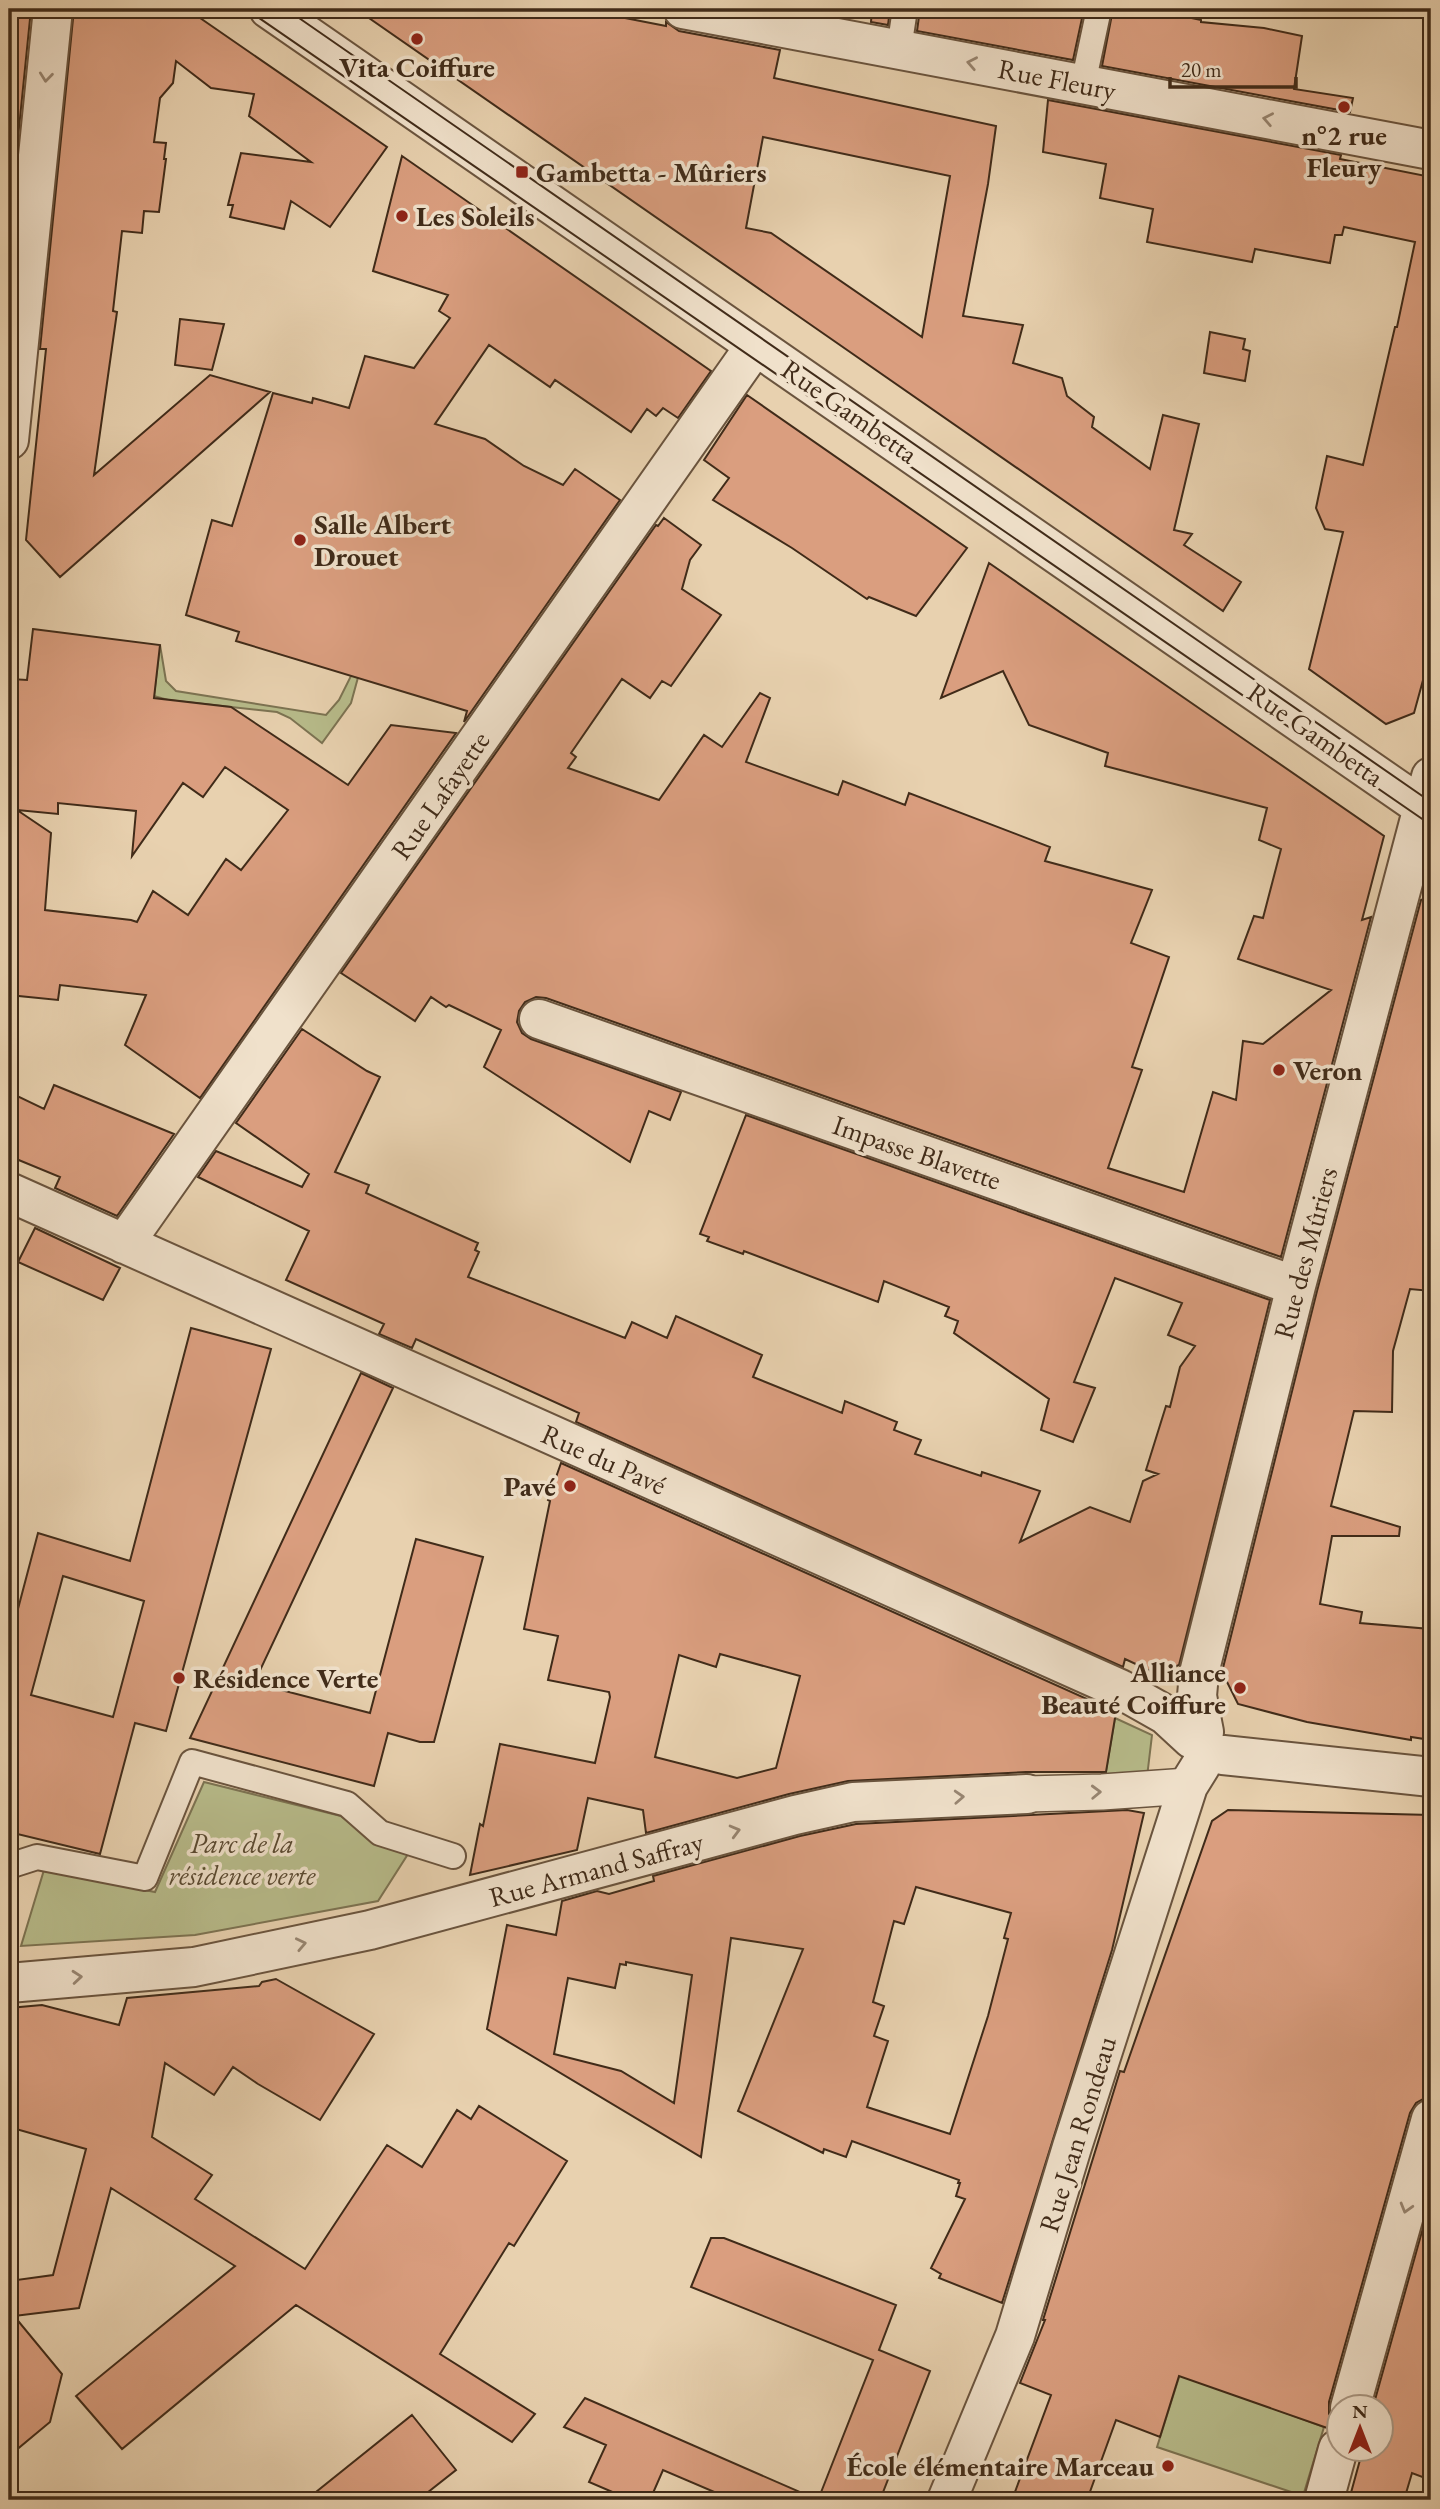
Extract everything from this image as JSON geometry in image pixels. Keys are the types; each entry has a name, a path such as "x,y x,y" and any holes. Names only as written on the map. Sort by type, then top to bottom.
{"street":[{"path":"9,440 53,9"},
{"name":"Rue Gambetta","path":"269,9 755,346 1429,799"},
{"name":"Rue Fleury","path":"683,9 1431,150"},
{"name":"Rue Lafayette","path":"124,1244 755,346"},
{"name":"Rue des Mûriers","path":"1202,1755 1197,1696 1199,1673 1296,1286 1429,799"},
{"name":"Impasse Blavette","path":"539,1019 1296,1286"},
{"name":"Rue du Pavé","path":"9,1192 1120,1689 1166,1715 1202,1755"},
{"path":"1202,1755 1431,1777"},
{"name":"Rue Armand Saffray","path":"9,1983 194,1967 370,1930 794,1815 853,1802 1102,1792 1202,1755"},
{"name":"Rue Jean Rondeau","path":"947,2500 1015,2336 1072,2147 1202,1755"},
{"path":"1354,2394 1431,2119"},
{"path":"1324,2500 1335,2464"}],"lane":[{"path":"899,49 905,9"},
{"path":"1083,84 1099,9"},
{"path":"9,1866 37,1857 145,1878 192,1762 347,1804 380,1833 453,1856"}],"green space":[{"path":"415,469 351,703 322,743 290,718 277,712 168,700 154,696 160,645 166,681 176,691 326,715 339,700 351,676"},
{"path":"1115,1718 1152,1735 1147,1777 1105,1777"},
{"name":"Parc de la résidence verte","path":"204,1782 341,1816 378,1845 408,1854 378,1901 195,1935 21,1946 44,1870 155,1892"},
{"path":"1180,2374 1324,2427 1303,2496 1157,2447"}],"building":[{"path":"9,9 31,9 9,227"},
{"path":"74,9 187,9 387,147 330,227 291,201 284,229 230,217 233,205 228,205 241,153 311,162 249,116 254,94 211,88 176,61 173,83 160,98 154,142 166,143 159,212 144,211 142,233 122,231 113,311 117,312 94,475 210,375 270,392 60,577 26,540 46,349 40,349"},
{"path":"356,9 579,9 666,26 666,22 679,31 780,50 774,78 996,126 963,316 1023,325 1013,363 1062,378 1067,396 1094,417 1092,427 1150,469 1163,415 1199,424 1174,530 1192,534 1184,545 1241,582 1223,611","holes":["763,137 950,176 922,337 771,233 746,228"]},
{"path":"872,9 890,9 888,25 871,22"},
{"path":"920,9 1084,9 1073,60 917,31"},
{"path":"1113,9 1149,9 1201,22 1264,28 1302,36 1294,89 1353,98 1350,112 1102,66"},
{"path":"1048,100 1341,155 1340,159 1431,177 1431,651 1414,713 1386,724 1309,669 1343,532 1325,529 1316,508 1327,456 1363,465 1415,242 1344,227 1342,235 1335,235 1330,263 1255,249 1252,262 1147,242 1153,209 1100,198 1106,164 1043,152"},
{"path":"402,156 711,371 678,418 663,408 656,416 647,409 631,432 555,380 550,387 489,345 435,424 485,439 524,466 563,485 575,469 620,500 464,722 467,711 236,641 239,632 186,615 212,520 232,526 273,393 312,403 313,398 349,408 365,356 414,368 450,318 439,311 448,295 373,271"},
{"path":"180,319 224,324 212,370 175,365"},
{"path":"1210,332 1245,339 1243,349 1250,351 1245,381 1204,373"},
{"path":"747,395 967,548 916,616 869,597 867,599 792,548 713,500 729,478 704,460"},
{"path":"664,518 701,545 690,560 682,589 721,615 671,686 662,681 650,698 622,679 571,753 576,757 568,768 659,800 704,735 722,747 760,693 770,698 746,762 838,795 843,781 905,805 909,793 1050,847 1045,861 1152,890 1131,943 1169,957 1132,1067 1142,1070 1108,1168 1184,1192 1213,1092 1236,1100 1243,1041 1263,1044 1331,990 1238,959 1254,916 1263,918 1281,849 1259,840 1267,808 1105,766 1108,753 1029,725 1003,671 941,698 989,563 1384,836 1362,920 1371,917 1281,1257 546,998 536,997 525,1002 519,1011 517,1022 522,1033 531,1039 681,1092 670,1120 649,1111 630,1162 484,1067 501,1030 449,1005 446,1007 431,997 415,1021 341,973 656,525"},
{"path":"33,629 160,645 154,698 231,707 348,785 391,725 456,733 200,1098 125,1045 146,995 60,985 58,1000 9,995 9,702 11,679 27,680","holes":["225,767 288,810 241,870 226,859 188,915 153,891 137,922 45,910 51,833 17,810 58,814 58,803 136,811 132,856 183,783 203,797"]},
{"path":"1431,896 1431,1291 1410,1289 1393,1351 1392,1412 1354,1411 1331,1506 1400,1527 1399,1536 1332,1536 1320,1604 1362,1612 1360,1623 1430,1629 1431,1740 1411,1737 1411,1740 1307,1722 1238,1704 1222,1672 1317,1291 1421,900"},
{"path":"302,1029 380,1077 335,1172 369,1185 366,1193 478,1243 475,1250 479,1252 468,1277 625,1338 632,1322 667,1338 676,1316 762,1355 753,1377 842,1413 845,1401 897,1422 894,1430 921,1440 915,1454 981,1476 982,1472 1040,1491 1020,1542 1090,1507 1130,1522 1143,1481 1158,1474 1146,1470 1166,1406 1170,1407 1180,1367 1195,1346 1168,1335 1182,1303 1115,1278 1074,1382 1095,1388 1073,1442 1041,1430 1049,1399 954,1333 958,1321 945,1316 949,1307 884,1281 878,1302 744,1251 743,1254 707,1241 709,1237 700,1234 746,1115 1270,1300 1179,1665 1157,1674 1125,1659 1123,1667 576,1422 579,1413 416,1339 412,1348 379,1334 384,1324 286,1280 309,1231 198,1177 216,1151 302,1187 309,1174 236,1123"},
{"path":"54,1085 174,1134 117,1216 55,1188 60,1177 9,1156 9,1092 44,1109"},
{"path":"35,1228 120,1268 103,1300 18,1262"},
{"path":"191,1328 271,1349 166,1731 135,1723 100,1854 9,1832 9,1643 38,1533 130,1561","holes":["63,1576 144,1601 113,1717 31,1695"]},
{"name":"Résidence Verte","path":"361,1373 393,1388 254,1683 370,1713 416,1539 483,1557 434,1742 420,1742 388,1733 374,1786 190,1738"},
{"path":"561,1463 1116,1712 1106,1772 1026,1772 848,1781 789,1794 646,1833 643,1810 588,1798 577,1850 470,1875 500,1744 595,1763 610,1697 609,1692 548,1680 558,1636 524,1629 550,1501 548,1500","holes":["720,1654 800,1676 776,1768 737,1778 655,1757 679,1655 716,1667"]},
{"path":"1127,1810 1144,1813 1112,1950 1002,2303 939,2278 941,2274 931,2268 965,2199 956,2196 959,2180 852,2141 846,2157 824,2149 823,2153 738,2111 803,1949 731,1938 701,2157 487,2029 507,1925 556,1935 562,1901 597,1891 609,1894 654,1881 653,1876 800,1836 856,1824","holes":["916,1887 1011,1913 1004,1938 1008,1939 988,2016 950,2134 867,2107 888,2041 874,2036 884,2006 873,2002 894,1921 904,1924","626,1962 692,1975 674,2103 621,2071 554,2054 568,1978 615,1988 620,1964 626,1965"]},
{"path":"1228,1810 1431,1815 1431,2098 1416,2103 1410,2113 1331,2394 1324,2394 1324,2427 1179,2376 1160,2437 1116,2420 1087,2500 1012,2500 1051,2395 1020,2383 1045,2320 1120,2071 1124,2072 1212,1821"},
{"path":"276,1979 374,2034 320,2120 233,2067 214,2095 165,2063 152,2137 212,2175 195,2199 305,2269 387,2145 422,2167 457,2110 471,2119 479,2106 567,2161 514,2246 509,2243 440,2354 535,2414 512,2442 296,2305 122,2449 76,2396 235,2266 111,2188 79,2308 14,2316 62,2374 50,2422 9,2456 9,2281 53,2275 86,2149 16,2129 16,2064 9,2065 9,2008 42,2005 119,2025 127,1998 259,1986 262,1982"},
{"path":"1431,2199 1431,2453 1425,2478 1412,2473 1404,2500 1349,2500 1359,2464 1394,2464 1394,2394 1377,2394"},
{"path":"711,2238 724,2238 896,2305 879,2350 930,2371 880,2500 818,2500 873,2360 691,2287"},
{"path":"585,2398 818,2500 733,2500 663,2470 650,2500 631,2500 589,2482 606,2445 564,2427"},
{"path":"412,2415 456,2470 418,2500 306,2500"}],"tram line":[{"path":"246,9 1431,825"},
{"path":"286,9 1431,802"}],"place":[{"name":"Vita Coiffure","path":"417,39"},
{"name":"n°2 rue Fleury","path":"1344,107"},
{"name":"Gambetta - Mûriers","path":"522,172"},
{"name":"Les Soleils","path":"402,216"},
{"name":"Salle Albert Drouet","path":"300,540"},
{"name":"Veron","path":"1279,1070"},
{"name":"Pavé","path":"570,1486"},
{"name":"Résidence Verte","path":"179,1678"},
{"name":"Alliance Beauté Coiffure","path":"1240,1688"},
{"name":"École élémentaire Marceau","path":"1168,2466"}]}
